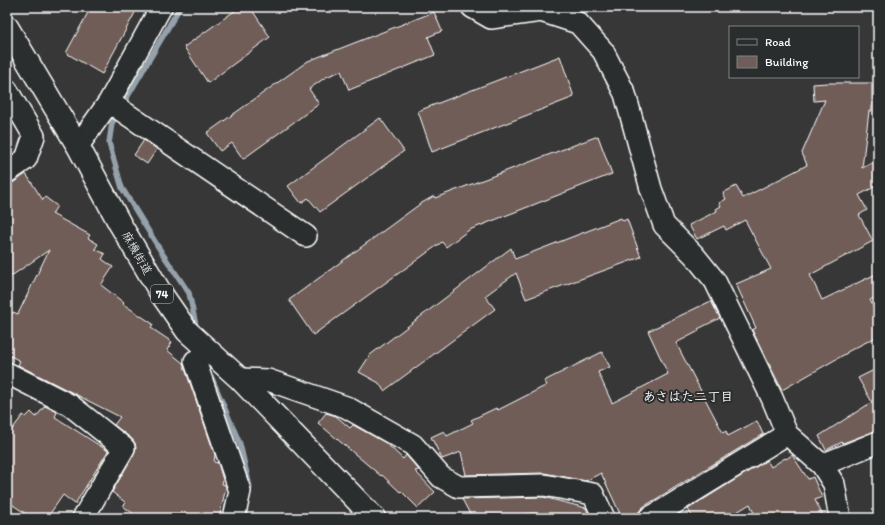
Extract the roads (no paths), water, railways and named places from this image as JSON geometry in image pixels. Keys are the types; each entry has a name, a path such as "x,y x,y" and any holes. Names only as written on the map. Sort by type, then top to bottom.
{"main road":[{"name":"麻機街道","path":"7,27 78,146 120,224 162,295 187,330 240,379 374,518"}],"street":[{"path":"78,146 109,102 161,7"},
{"path":"472,7 491,18 541,11 578,22 603,51 625,94 651,188 664,225 694,255 715,281 772,398 787,434 822,465 834,484 840,518"},
{"path":"7,90 34,136 26,159 7,172"},
{"path":"109,102 306,236"},
{"path":"195,361 240,491 234,518"},
{"path":"240,379 268,380 346,407 413,445 441,477 459,487 544,485 593,494 604,518"},
{"path":"10,381 70,405 124,448 83,518"},
{"path":"649,518 787,434"},
{"path":"822,465 878,442"}],"waterway":[{"path":"122,106 180,7"},
{"path":"118,113 112,123 109,143 122,188 162,253 189,293 197,330"},
{"path":"211,376 240,444 250,487 248,494"}],"district":[{"name":"あさはた二丁目","path":"688,396"}]}
